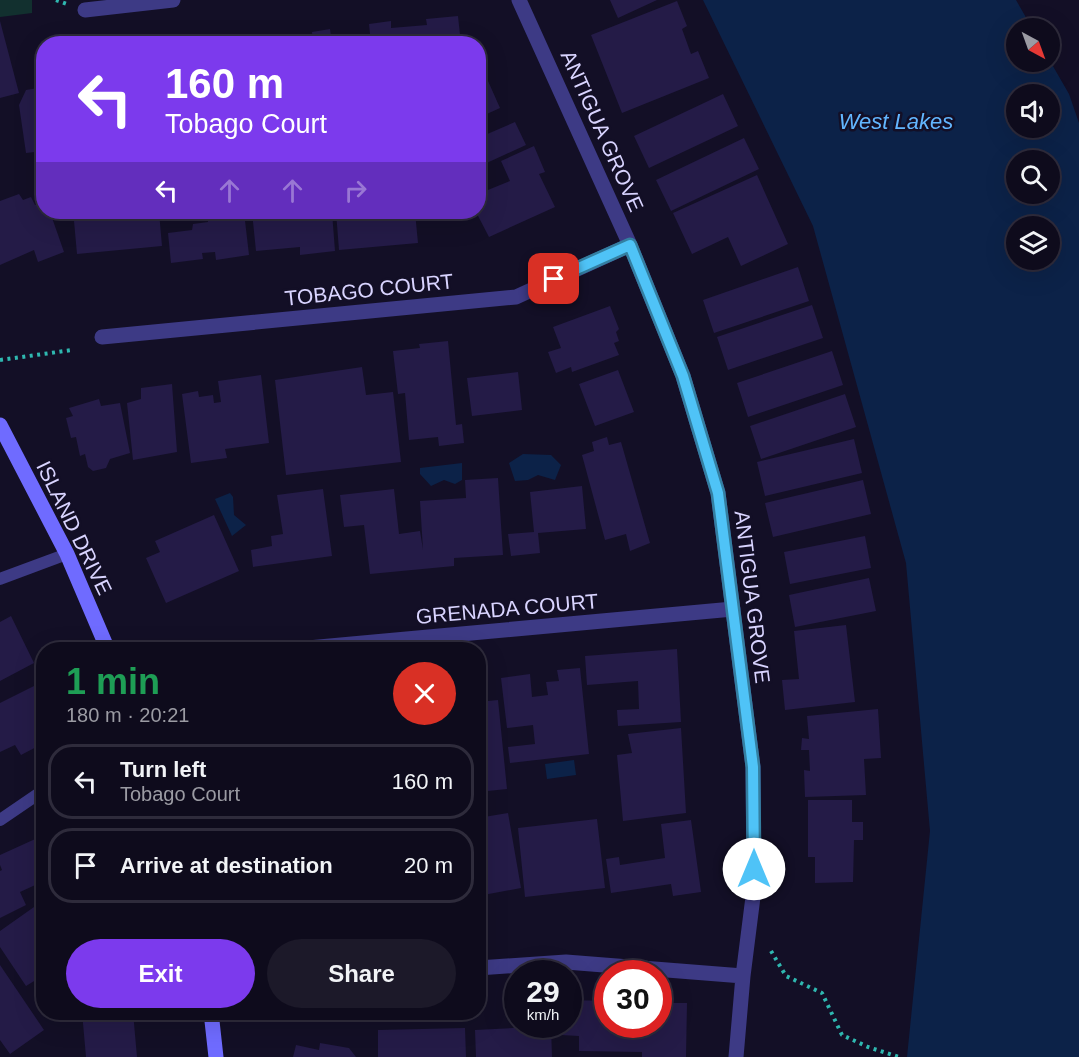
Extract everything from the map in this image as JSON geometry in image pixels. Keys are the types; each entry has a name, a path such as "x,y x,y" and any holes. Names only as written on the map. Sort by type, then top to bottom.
{"street":[{"path":"85,10 173,0"},
{"name":"ANTIGUA GROVE","path":"519,0 630,245 683,376 718,493 753,767 754,889 736,1057"},
{"name":"TOBAGO COURT","path":"102,337 516,297 630,245"},
{"name":"ISLAND DRIVE","path":"0,425 67,554 105,642"},
{"name":"GRENADA COURT","path":"373,642 733,609"},
{"path":"486,967 566,962 743,976"},
{"path":"212,1020 216,1057"}],"lane":[{"path":"0,579 67,554"},
{"path":"0,820 36,795"}],"path":[{"path":"0,360 72,350"},
{"path":"771,951 786,976 822,993 842,1035 898,1057"}],"green space":[{"path":"0,0 32,0 32,13 0,17"}],"water":[{"name":"West Lakes","path":"703,0 1016,0 1026,18 1006,18 1006,72 1056,72 1069,94 1079,123 1079,1057 907,1057 930,831 906,563 813,226"},
{"path":"523,454 551,455 561,465 555,480 538,475 528,480 515,481 509,463"},
{"path":"462,463 462,480 455,484 444,480 431,486 420,474 420,468"},
{"path":"230,493 233,497 234,515 246,525 232,536 215,499"},
{"path":"574,760 576,775 547,779 545,764"}],"building":[{"path":"610,0 657,0 618,18"},
{"path":"677,1 687,26 682,29 691,54 698,51 709,78 622,113 591,35"},
{"path":"458,16 460,36 370,36 369,24 391,21 391,28 427,25 426,19"},
{"path":"0,21 19,93 0,98"},
{"path":"330,29 331,36 312,36 312,32"},
{"path":"488,81 500,108 486,114 486,82"},
{"path":"36,88 36,152 26,153 19,105 26,90"},
{"path":"723,94 738,126 649,168 634,136"},
{"path":"515,122 526,145 486,163 486,135"},
{"path":"744,138 759,169 671,211 656,180"},
{"path":"534,146 545,172 539,174 555,207 489,237 480,219 486,219 486,191 510,181 501,161"},
{"path":"757,175 788,244 741,266 728,237 692,254 673,213"},
{"path":"19,194 23,200 31,197 36,205 36,219 52,219 64,252 38,262 34,250 0,265 0,201"},
{"path":"160,219 162,246 77,254 74,221"},
{"path":"208,219 245,219 249,255 216,260 215,252 202,253 203,259 171,263 168,233 192,230 193,224 208,222"},
{"path":"253,219 333,219 335,251 300,255 300,247 256,251"},
{"path":"337,219 416,219 418,243 339,250"},
{"path":"798,267 809,301 714,333 703,300"},
{"path":"812,305 823,338 728,370 717,337"},
{"path":"610,306 619,329 616,332 619,341 614,343 619,355 572,372 571,367 556,373 548,352 561,348 553,327"},
{"path":"448,341 456,425 462,424 464,443 439,446 438,437 409,440 405,393 398,394 393,351 420,348 419,344"},
{"path":"832,351 843,385 748,417 737,383"},
{"path":"362,367 366,395 393,392 401,462 286,475 275,380"},
{"path":"618,370 634,412 595,426 579,384"},
{"path":"518,372 522,410 472,416 467,378"},
{"path":"261,375 269,443 225,449 227,458 191,463 182,394 198,391 199,397 213,395 214,403 221,402 218,381"},
{"path":"172,384 177,452 133,460 127,403 141,399 141,388"},
{"path":"845,394 856,427 761,459 750,426"},
{"path":"99,399 101,406 120,403 130,453 110,459 106,468 93,471 88,467 85,454 80,456 76,437 71,438 66,418 73,416 69,408"},
{"path":"607,437 609,445 621,442 650,543 630,551 626,534 605,540 582,455 594,451 592,442"},
{"path":"854,439 862,473 765,496 757,462"},
{"path":"498,478 503,555 454,558 454,566 370,574 364,525 344,527 340,495 394,489 399,534 420,531 423,550 420,501 466,498 465,480"},
{"path":"863,480 871,514 773,537 765,503"},
{"path":"582,486 586,529 538,533 540,553 511,556 508,534 534,532 530,492"},
{"path":"323,489 332,556 253,567 251,550 272,546 271,536 283,534 277,495"},
{"path":"214,515 239,571 166,603 146,558 160,552 155,541"},
{"path":"865,536 871,568 790,584 784,552"},
{"path":"869,578 876,611 795,627 789,595"},
{"path":"11,616 34,663 0,681 0,622"},
{"path":"846,625 855,702 785,710 782,680 799,679 794,631"},
{"path":"677,649 681,722 618,726 617,710 639,709 638,681 587,685 585,656"},
{"path":"580,668 589,754 510,763 508,747 535,744 533,725 507,728 501,678 530,674 532,697 548,695 546,682 559,681 557,670"},
{"path":"36,685 36,747 21,755 15,745 0,752 0,703"},
{"path":"498,700 507,789 486,791 486,701"},
{"path":"878,709 881,758 864,759 866,795 805,797 804,770 810,771 809,750 801,750 802,738 809,739 807,716"},
{"path":"681,728 686,813 623,821 617,755 632,753 628,734"},
{"path":"808,800 852,800 852,822 863,822 863,840 854,840 853,882 815,883 815,857 808,857"},
{"path":"508,813 521,888 486,895 486,817"},
{"path":"597,819 605,888 525,897 518,828"},
{"path":"691,820 701,892 673,896 671,884 611,893 606,859 619,857 620,865 665,858 661,824"},
{"path":"36,839 36,885 20,892 26,905 0,918 0,871 2,870 0,855"},
{"path":"34,907 36,910 36,980 26,986 0,947 0,931"},
{"path":"0,965 44,1030 10,1054 0,1040"},
{"path":"582,1000 594,1001 594,1038 672,1038 672,1003 687,1003 686,1057 642,1057 642,1052 579,1051 579,1038 582,1038"},
{"path":"83,1020 134,1020 137,1057 86,1057"},
{"path":"465,1028 466,1057 378,1057 378,1030"},
{"path":"504,1028 504,1038 551,1038 552,1057 476,1057 475,1030"},
{"path":"320,1043 349,1048 356,1057 293,1057 296,1045 319,1050"}],"route":[{"path":"554,279 630,245 683,376 718,493 753,767 754,869"}]}
